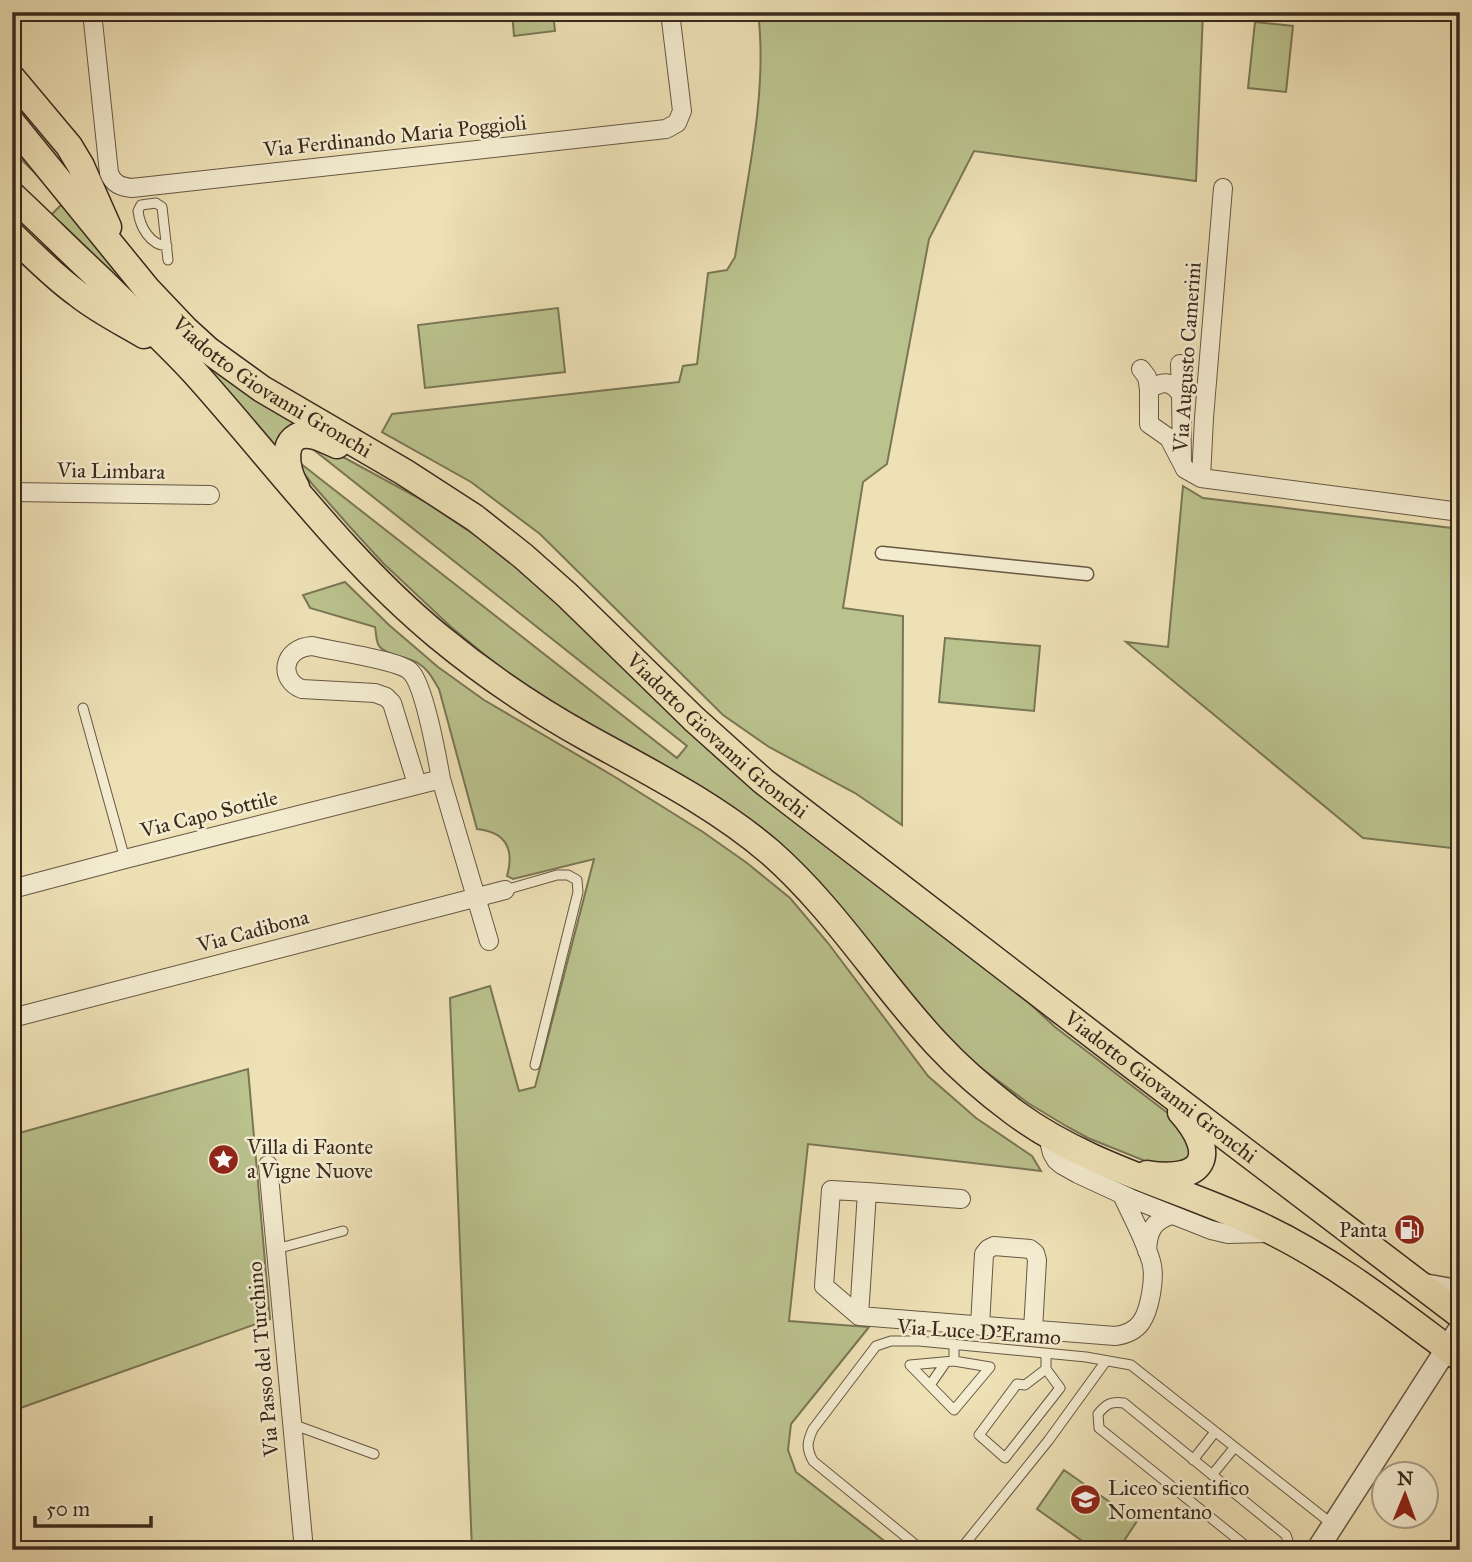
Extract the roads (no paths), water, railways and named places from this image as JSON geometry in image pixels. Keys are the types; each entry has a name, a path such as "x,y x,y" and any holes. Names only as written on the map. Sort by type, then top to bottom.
{"main road":[{"path":"12,78 76,157 123,261"},
{"name":"Viadotto Giovanni Gronchi","path":"12,123 123,261 168,312 222,361 276,398 404,472 475,518 523,556 715,739 770,786 1460,1315"},
{"name":"Viadotto Giovanni Gronchi","path":"12,195 178,355 334,536 410,611 478,668 569,726 694,797 764,847 796,876 824,907 958,1066 988,1092 1051,1136 1104,1163 1275,1233 1313,1254 1455,1345"},
{"path":"12,235 77,294 178,355"},
{"path":"334,536 292,481 287,459 292,440 313,435 404,472"},
{"path":"1104,1163 1140,1173 1169,1176 1190,1172 1202,1160 1203,1149 1191,1124 1129,1063"}],"street":[{"name":"Via Ferdinando Maria Poggioli","path":"92,12 110,176 116,184 148,195 662,130 677,123 682,111 670,12"},
{"name":"Via Augusto Camerini","path":"1223,188 1201,478 1460,512"},
{"path":"1180,364 1182,463"},
{"path":"1141,369 1147,377 1149,389 1149,424 1169,438 1188,471 1201,478"},
{"path":"1149,389 1158,383 1168,383 1181,394"},
{"name":"Via Limbara","path":"12,492 210,495"},
{"path":"882,553 1087,574"},
{"path":"417,784 390,700 375,693 302,690 293,686 287,670 290,654 296,649 312,646 392,662 411,671 423,701 442,779 489,941"},
{"name":"Via Capo Sottile","path":"12,889 442,779"},
{"name":"Via Cadibona","path":"12,1018 505,890"},
{"path":"1051,1136 1052,1153 1062,1165 1122,1195 1211,1230 1228,1234 1275,1233"},
{"name":"Via Passo del Turchino","path":"268,1165 304,1550"},
{"path":"961,1199 831,1189 824,1286 859,1316 1115,1336 1131,1332 1148,1312 1153,1275 1147,1251 1122,1195"},
{"path":"859,1316 867,1192"},
{"path":"1147,1251 1154,1225 1160,1219 1172,1215"},
{"path":"980,1325 984,1254 994,1246 1030,1249 1035,1253 1037,1260 1033,1329"},
{"path":"1418,1283 1460,1291"},
{"path":"1317,1550 1455,1345"}],"lane":[{"path":"167,246 160,246 141,226 139,207 148,195 162,206 169,260"},
{"path":"83,708 125,859"},
{"path":"505,890 557,875 568,875 577,880 578,892 534,1065"},
{"path":"276,1249 343,1231"},
{"name":"Via Luce D'Eramo","path":"922,1550 813,1461 807,1450 813,1429 876,1346 891,1341 1046,1354 1131,1365 1333,1525"},
{"path":"930,1385 950,1361 954,1345"},
{"path":"1046,1354 1046,1369 1060,1388 1005,1458 979,1435 1017,1384 1025,1385 1046,1369"},
{"path":"950,1361 990,1367 954,1410 910,1365 950,1361"},
{"path":"960,1550 1048,1441 1106,1361"},
{"path":"1251,1550 1099,1428 1098,1413 1105,1405 1114,1401 1124,1403 1286,1535 1286,1550"},
{"path":"292,1424 374,1454"},
{"path":"1194,1460 1215,1432"},
{"path":"1212,1475 1234,1448"}],"place":[{"name":"Villa di Faonte a Vigne Nuove","path":"224,1159"},
{"name":"Panta","path":"1410,1230"},
{"name":"Liceo scientifico Nomentano","path":"1085,1500"}]}
